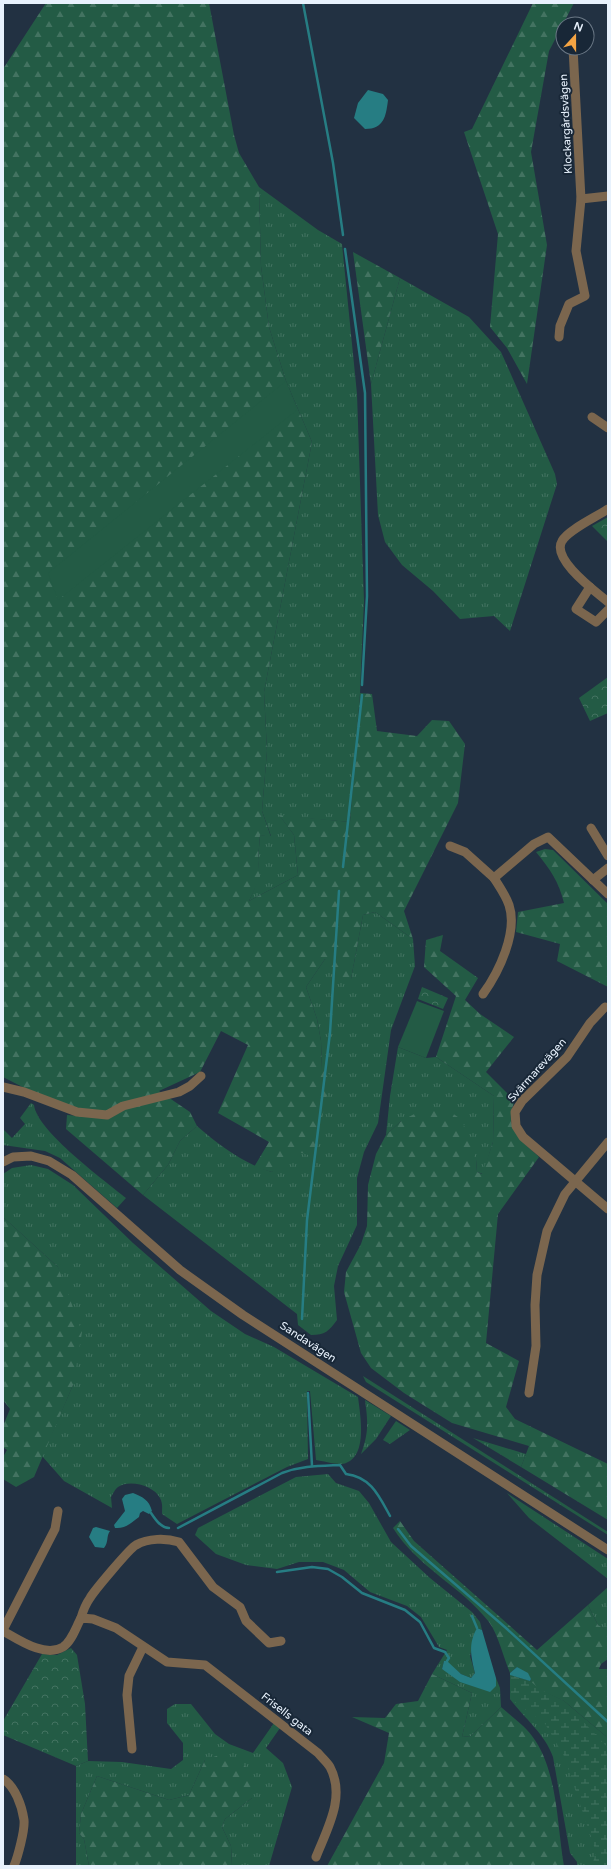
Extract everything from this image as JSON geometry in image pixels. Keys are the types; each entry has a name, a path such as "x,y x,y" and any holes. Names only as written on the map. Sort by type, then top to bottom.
{"street":[{"name":"Klockargårdsvägen","path":"559,337 560,326 569,304 585,296 576,251 581,199 574,56"},
{"path":"581,199 608,196"},
{"path":"592,417 608,428"},
{"path":"608,509 567,535 562,540 560,546 561,556 590,587 608,602"},
{"path":"590,587 576,609 596,622 608,610"},
{"path":"591,828 608,856"},
{"path":"494,878 534,844 548,837 608,894"},
{"path":"450,846 465,852 494,878 509,905 512,928 496,976 483,994"},
{"path":"593,880 608,868"},
{"name":"Svärmarevägen","path":"605,1007 590,1023 567,1057 522,1101 515,1112 516,1126 523,1137 608,1209"},
{"path":"3,1087 24,1092 77,1112 107,1115 123,1106 179,1092 190,1086 201,1076"},
{"path":"529,1393 536,1346 535,1305 541,1250 553,1218 565,1194 574,1180 608,1142"},
{"name":"Sandavägen","path":"3,1162 13,1157 31,1156 49,1161 66,1172 180,1270 243,1314 608,1550"},
{"path":"58,1511 55,1530 3,1631 38,1648 52,1651 64,1646 71,1638 91,1596 135,1545 146,1541 170,1539 179,1542 213,1587 240,1607 246,1621 269,1643 281,1641"},
{"name":"Frisells gata","path":"81,1618 92,1619 116,1628 167,1662 205,1665 318,1753 330,1767 336,1784 337,1801 316,1857"},
{"path":"132,1749 127,1695 130,1676 143,1647"},
{"path":"3,1778 9,1782 18,1798 24,1821 14,1866"}],"green space":[{"path":"46,3 209,3 234,135 239,153 259,187 261,266 269,327 286,381 312,442 264,692 267,751 262,811 271,837 260,835 258,860 260,878 249,901 298,875 294,835 279,815 350,822 360,693 372,694 377,731 417,736 432,720 449,721 465,744 458,803 404,911 413,939 375,912 363,915 351,979 335,978 325,959 306,987 317,1019 321,1041 322,1070 330,1075 315,1157 292,1150 272,1172 254,1167 269,1142 218,1113 248,1045 221,1031 200,1072 159,1091 190,1112 197,1126 180,1141 168,1165 143,1195 66,1129 67,1115 102,1118 42,1097 3,1077 3,69"},
{"path":"533,3 574,3 567,16 555,16 555,39 549,51 531,152 547,245 527,384 507,348 490,327 498,234 464,132 472,129"},
{"path":"259,187 318,230 342,244 357,394 364,601 360,693 350,822 280,816 294,835 298,875 249,901 259,878 258,860 260,835 271,836 262,811 267,751 264,692 312,442 286,381 269,327 261,266"},
{"path":"353,252 400,278 371,384"},
{"path":"400,278 469,317 501,352 555,474 557,484 510,631 494,616 460,619 433,591 402,565 385,542 378,515 371,384"},
{"path":"286,381 297,410 58,600 48,573"},
{"path":"608,517 608,542 592,526"},
{"path":"608,677 608,713 590,721 579,698"},
{"path":"545,849 553,850 608,904 608,987 557,961 560,944 516,932 518,912 564,903 553,876 546,864 536,852"},
{"path":"375,912 413,939 415,966 391,1030 378,1123 364,1152 357,1178 357,1225 338,1266 334,1286 337,1320 326,1332 311,1335 298,1325 297,1314 143,1195 168,1165 180,1141 197,1126 232,1153 262,1169 272,1172 322,1070 321,1041 317,1019 306,987 325,959 351,979 363,915"},
{"path":"443,935 440,951 478,978 465,1000 480,1014 514,1037 486,1072 515,1101 511,1118 512,1126 526,1145 539,1157 498,1214 486,1343 519,1361 506,1407 515,1419 608,1464 608,1520 521,1467 529,1446 452,1423 404,1393 371,1368 361,1353 344,1292 346,1272 361,1244 367,1226 368,1185 376,1154 386,1135 401,1121 420,1111 448,1110 462,1120 476,1159 477,1172 482,1174 493,1142 494,1096 436,1057 456,996 424,967 426,940"},
{"path":"422,987 448,998 443,1009 418,999"},
{"path":"417,1001 444,1011 426,1058 398,1047"},
{"path":"398,1047 426,1058 436,1057 494,1096 493,1142 483,1174 477,1172 476,1159 401,1121 386,1135 390,1096"},
{"path":"31,1103 34,1105 38,1116 59,1141 88,1168 126,1198 117,1208 60,1158 45,1151 3,1145 3,1129 12,1138 25,1124 20,1118"},
{"path":"31,1165 48,1169 73,1185 133,1243 211,1311 245,1334 274,1347 358,1397 361,1433 360,1443 353,1459 343,1464 316,1460 310,1391 307,1391 308,1459 287,1467 177,1524 162,1514 162,1504 160,1498 153,1490 147,1487 129,1484 118,1487 111,1497 112,1508 64,1481 42,1456 73,1385 58,1267 3,1217 3,1174 12,1168"},
{"path":"3,1217 58,1267 82,1332 73,1385 34,1477 16,1487 3,1479 3,1457 7,1450 3,1447 3,1426 10,1409 3,1400"},
{"path":"363,1376 608,1532 608,1535 366,1382"},
{"path":"365,1400 391,1416 376,1439 361,1454 367,1427"},
{"path":"396,1421 410,1430 390,1444 383,1440"},
{"path":"473,1438 526,1454 521,1467"},
{"path":"328,1474 336,1483 359,1491 369,1503 391,1542 430,1578 472,1612 480,1622 482,1630 477,1628 470,1656 475,1673 471,1678 461,1674 444,1661 442,1669 496,1686 496,1678 500,1688 501,1707 471,1736 462,1737 472,1693 432,1674 447,1650 439,1647 421,1617 407,1606 370,1592 344,1570 323,1562 299,1562 277,1569 246,1565 216,1554 195,1535 198,1528 296,1477"},
{"path":"507,1493 608,1559 608,1579 529,1518"},
{"path":"400,1521 414,1541 537,1650 588,1605 598,1625 608,1631 608,1659 601,1664 599,1669 608,1669 608,1738 564,1701 540,1690 530,1681 531,1679 517,1667 510,1673 498,1640 489,1622 478,1609 414,1554 403,1542 393,1528"},
{"path":"608,1587 607,1631 598,1625 588,1605"},
{"path":"71,1648 77,1655 85,1704 88,1761 76,1766 3,1735 3,1721 42,1654 57,1655"},
{"path":"432,1674 472,1693 462,1737 471,1736 501,1707 521,1724 532,1736 541,1750 552,1782 564,1866 327,1866 384,1763 389,1733 352,1717 385,1718 396,1704 418,1701"},
{"path":"510,1675 530,1681 541,1690 564,1701 608,1738 608,1866 577,1866 577,1862 570,1853 553,1757 540,1734 510,1699"},
{"path":"510,1675 530,1681 541,1690 564,1701 608,1748 608,1866 592,1866 596,1852 564,1756 544,1722 510,1699"},
{"path":"175,1704 191,1704 215,1734 229,1744 253,1753 274,1723 280,1728 266,1748 283,1763 292,1787 269,1866 232,1866 231,1846 222,1827 225,1819 252,1798 205,1760 189,1795 169,1800 97,1776 81,1814 79,1833 84,1839 89,1866 76,1866 76,1766 88,1761 122,1762 171,1769 183,1760 183,1743 167,1723 167,1709"},
{"path":"219,1755 236,1760 242,1764 251,1774 253,1781 252,1798 225,1819 222,1827 231,1846 232,1866 89,1866 84,1839 79,1833 81,1814 97,1776 169,1800 189,1795 205,1760"}],"shaded area":[{"path":"368,90 383,94 388,100 385,116 380,124 376,127 365,129 354,118 358,103"},
{"path":"133,1493 145,1499 152,1511 149,1514 143,1511 140,1513 139,1517 128,1525 122,1528 115,1528 114,1525 125,1511 122,1499 125,1495"},
{"path":"96,1527 110,1531 104,1548 95,1547 89,1537 93,1528"},
{"path":"477,1628 482,1630 496,1678 496,1686 490,1692 460,1682 442,1669 444,1661 447,1661 461,1674 471,1678 475,1673 471,1645"},
{"path":"517,1667 528,1673 531,1679 530,1681 510,1675 510,1673"}],"waterway":[{"path":"303,3 333,163 343,235"},
{"path":"345,249 365,393 367,596 362,685"},
{"path":"343,867 362,695"},
{"path":"302,1319 307,1220 330,1033 339,891"},
{"path":"308,1393 312,1466"},
{"path":"178,1528 282,1473 303,1468 340,1465 346,1474 355,1476 368,1483 378,1495 390,1516"},
{"path":"151,1513 161,1525 169,1528"},
{"path":"398,1529 411,1546 506,1628 608,1722"},
{"path":"277,1572 312,1567 328,1569 342,1577 362,1593 405,1610 420,1622 434,1648 445,1652 449,1658 447,1661"},
{"path":"472,1616 477,1628"}]}
